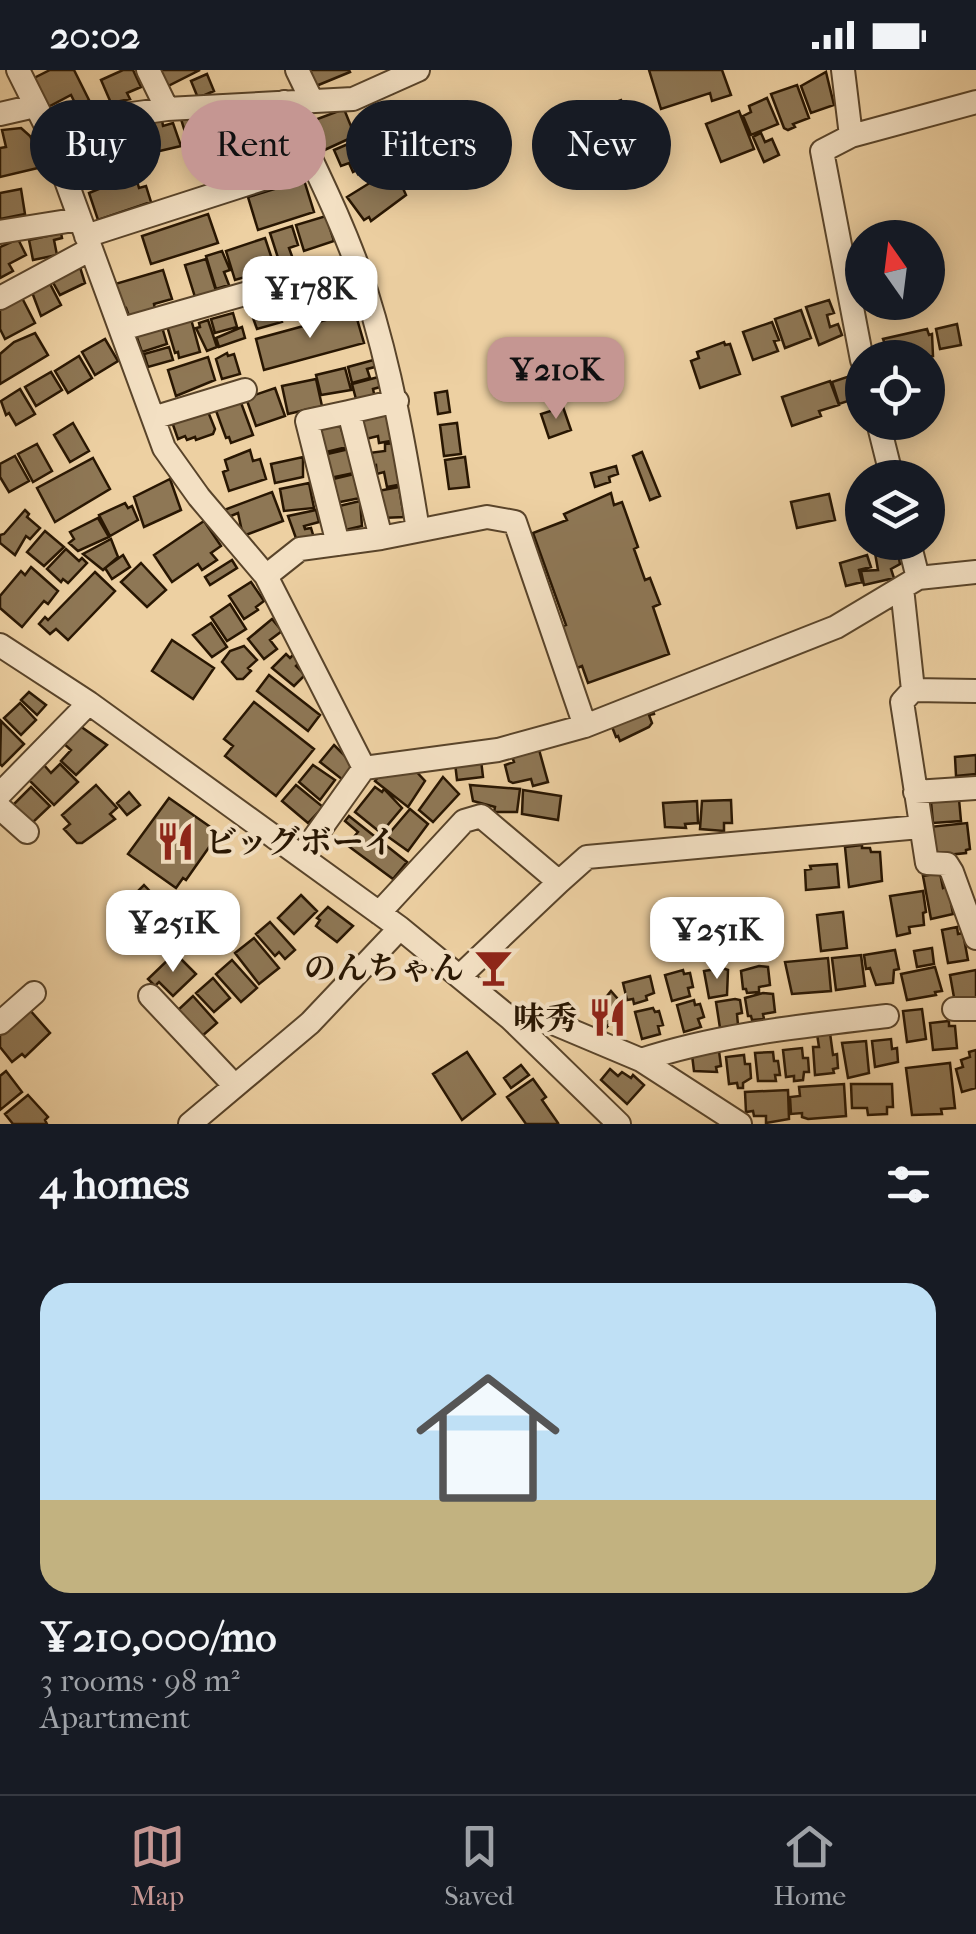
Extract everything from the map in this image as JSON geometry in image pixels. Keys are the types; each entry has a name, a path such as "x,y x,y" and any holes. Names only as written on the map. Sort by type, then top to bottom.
{"street":[{"path":"18,70 32,100"},
{"path":"148,70 167,109"},
{"path":"298,70 311,100"},
{"path":"326,101 353,99 418,70"},
{"path":"843,70 852,136"},
{"path":"857,340 813,154 852,136 976,102"},
{"path":"161,109 181,108"},
{"path":"0,114 30,116"},
{"path":"68,190 164,448 199,497 266,576 364,768"},
{"path":"0,232 85,234 226,190"},
{"path":"325,190 366,290 397,401 418,530"},
{"path":"0,298 85,234"},
{"path":"122,329 255,291"},
{"path":"154,418 245,390"},
{"path":"338,544 308,422 397,401"},
{"path":"349,412 380,538"},
{"path":"266,576 300,549 486,517 515,522 585,726"},
{"path":"909,560 913,690 902,702 920,827 927,863 947,864 976,938"},
{"path":"302,855 364,768 498,750 585,726 836,626 910,583 976,572"},
{"path":"0,645 89,703 400,928 511,1019 620,1124"},
{"path":"913,690 976,691"},
{"path":"0,794 89,703"},
{"path":"915,792 976,788"},
{"path":"0,808 26,832"},
{"path":"380,913 464,821 481,816 559,882"},
{"path":"460,976 587,857 920,827"},
{"path":"190,1124 310,1023 400,928"},
{"path":"0,1023 34,992"},
{"path":"150,996 235,1086"},
{"path":"641,1060 684,1046 887,1016"},
{"path":"511,1019 546,1020 641,1060 740,1124"}],"building":[{"path":"50,70 74,70 89,100 74,100 71,95 61,100 45,100 34,78"},
{"path":"133,70 141,87 127,93 130,99 110,100 101,80"},
{"path":"160,70 200,70 168,86"},
{"path":"310,70 349,70 350,72 316,86"},
{"path":"649,70 722,70 731,95 712,101 710,93 671,106 671,100 658,100"},
{"path":"826,72 834,105 811,113 801,86"},
{"path":"207,74 214,91 198,98 191,81"},
{"path":"797,85 809,118 788,130 771,94"},
{"path":"767,98 778,124 751,135 743,116 751,112 749,106"},
{"path":"344,109 346,114 346,140 326,149 326,116"},
{"path":"739,111 754,149 721,162 706,124"},
{"path":"161,120 163,126 173,123 181,146 161,151"},
{"path":"21,128 30,136 30,170 0,177 0,148 6,147 2,130"},
{"path":"761,133 765,142 772,139 779,155 764,162 753,137"},
{"path":"346,145 346,164 341,166 334,150"},
{"path":"21,189 25,214 0,219 0,193"},
{"path":"147,190 151,202 98,220 89,193"},
{"path":"271,190 307,190 314,212 258,230 248,197"},
{"path":"358,190 404,190 406,195 371,221 369,217 364,220 347,197"},
{"path":"208,214 218,243 151,264 142,236"},
{"path":"326,216 334,241 304,251 296,225"},
{"path":"292,226 298,245 289,248 293,259 280,264 270,233"},
{"path":"61,233 62,238 54,240 57,255 33,260 29,240"},
{"path":"265,238 275,268 235,280 226,251"},
{"path":"18,239 26,255 9,264 13,271 0,278 0,247"},
{"path":"222,251 230,270 224,272 229,285 216,289 206,256"},
{"path":"206,259 216,291 195,297 185,265"},
{"path":"79,264 85,283 60,295 50,277"},
{"path":"323,267 325,274 332,272 339,291 292,317 285,297 292,295 287,283"},
{"path":"163,270 172,299 154,304 155,309 129,316 126,308 122,309 115,284"},
{"path":"47,278 61,305 41,316 30,287"},
{"path":"20,294 35,323 5,339 0,329 0,305"},
{"path":"275,295 282,322 257,329 248,304"},
{"path":"829,300 834,313 827,315 830,327 838,324 842,335 819,345 806,307"},
{"path":"801,310 811,338 785,348 775,319"},
{"path":"355,312 364,343 264,370 256,339"},
{"path":"233,313 237,327 215,333 211,319"},
{"path":"191,319 200,352 179,358 167,326"},
{"path":"208,320 217,347 207,351 196,328"},
{"path":"772,322 779,340 774,341 778,351 753,360 743,332"},
{"path":"957,324 961,345 945,348 945,340 938,340 936,329"},
{"path":"162,327 167,344 142,352 136,335"},
{"path":"242,327 245,338 219,347 216,338"},
{"path":"927,329 932,340 883,340"},
{"path":"35,333 48,355 0,384 0,354 14,342"},
{"path":"105,339 118,361 95,375 82,352"},
{"path":"724,342 730,344 740,374 700,388 691,361 699,358 697,352"},
{"path":"169,347 173,360 148,367 144,354"},
{"path":"234,354 240,374 222,379 216,359"},
{"path":"79,356 92,378 68,393 55,371"},
{"path":"208,357 215,380 176,396 168,370"},
{"path":"377,359 379,366 367,369 370,378 352,383 348,367"},
{"path":"545,363 551,384 536,389 529,368"},
{"path":"345,368 351,390 321,395 316,375"},
{"path":"51,372 62,390 36,406 25,387"},
{"path":"382,376 384,386 373,389 375,398 357,403 352,384"},
{"path":"845,378 845,402 839,404 832,382"},
{"path":"316,379 322,406 288,414 282,386"},
{"path":"830,381 839,405 792,426 782,397"},
{"path":"275,388 285,416 256,426 246,398"},
{"path":"20,389 35,414 16,425 9,413 6,415 1,401"},
{"path":"447,391 450,412 438,414 435,393"},
{"path":"240,400 253,435 231,443 215,408"},
{"path":"563,407 571,430 549,438 541,414"},
{"path":"390,408 396,440 379,443 378,436 366,439 361,413"},
{"path":"207,409 215,429 213,434 196,440 187,440 185,436 178,439 172,422"},
{"path":"73,423 89,451 70,462 54,435"},
{"path":"457,423 461,454 444,456 440,425"},
{"path":"340,425 347,447 322,453 321,429"},
{"path":"396,443 403,484 387,487 384,472 377,474 369,453 385,451 385,444"},
{"path":"37,444 52,471 33,482 18,454"},
{"path":"349,449 354,473 330,478 323,455"},
{"path":"250,450 253,461 260,459 266,479 229,491 223,472 228,470 225,460"},
{"path":"642,452 660,496 650,500 633,456"},
{"path":"15,456 29,481 9,492 0,477 0,464"},
{"path":"303,457 303,477 275,483 271,464"},
{"path":"465,457 469,487 449,489 445,460"},
{"path":"93,458 110,489 55,522 37,488"},
{"path":"616,466 618,474 609,477 610,482 595,487 591,473"},
{"path":"354,474 360,498 335,503 329,480"},
{"path":"170,479 181,510 144,527 134,497"},
{"path":"309,483 314,508 284,511 280,489"},
{"path":"399,487 404,517 382,518 378,491"},
{"path":"272,492 283,521 243,536 238,513 226,518 224,510"},
{"path":"611,493 614,505 622,502 645,580 650,578 660,604 653,607 669,654 588,683 582,666 575,669 560,627 566,625 533,533 567,520 564,514"},
{"path":"829,494 835,520 797,528 791,502"},
{"path":"360,501 362,526 341,531 335,507"},
{"path":"125,503 128,508 132,506 138,520 110,536 99,515"},
{"path":"25,510 40,528 30,539 26,536 15,555 0,543 0,535"},
{"path":"316,510 319,522 304,526 311,528 314,538 297,541 288,516"},
{"path":"98,518 109,537 78,551 69,543 74,539 70,532"},
{"path":"204,521 221,546 211,553 217,560 202,570 198,564 172,582 154,555"},
{"path":"45,531 64,547 44,566 27,552"},
{"path":"111,539 118,557 103,570 83,554"},
{"path":"66,549 87,563 68,583 63,579 61,582 47,569"},
{"path":"123,555 130,567 112,579 105,568"},
{"path":"232,560 237,568 210,585 205,577"},
{"path":"869,560 871,567 859,570 862,582 846,586 840,563"},
{"path":"876,560 899,560 900,564 891,569 894,578 864,585 861,571 878,570"},
{"path":"141,563 166,590 147,607 121,582"},
{"path":"31,567 58,591 22,627 0,608 0,596 21,571 25,575"},
{"path":"95,572 115,591 68,640 56,629 50,634 39,624 45,617 48,620"},
{"path":"251,582 264,601 244,619 229,596"},
{"path":"230,604 246,629 227,641 211,617"},
{"path":"272,619 282,631 270,640 277,649 264,659 248,639"},
{"path":"211,623 227,647 212,657 193,635"},
{"path":"172,640 214,668 193,699 152,671"},
{"path":"244,646 257,660 243,679 237,679 222,662 230,651"},
{"path":"286,654 300,662 296,666 305,675 294,686 272,668"},
{"path":"269,675 320,715 308,731 257,691"},
{"path":"29,692 46,705 37,715 21,700"},
{"path":"254,702 314,749 276,796 225,756 233,746 224,739"},
{"path":"20,703 36,720 21,735 4,718"},
{"path":"652,706 654,714 649,715 649,727 620,741 616,737 609,719"},
{"path":"1,721 24,744 2,766 0,764"},
{"path":"80,726 107,745 76,775 61,761 71,750 63,743"},
{"path":"334,745 353,764 343,780 320,762"},
{"path":"538,746 548,782 533,786 531,779 509,781 505,765 514,762 511,754"},
{"path":"976,755 976,774 956,776 955,757"},
{"path":"481,760 483,777 457,780 455,763"},
{"path":"60,764 78,782 54,805 29,780 44,765 51,773"},
{"path":"313,765 335,780 320,800 299,782"},
{"path":"412,767 425,781 408,807 375,781 385,769"},
{"path":"443,777 459,794 433,822 419,810"},
{"path":"96,785 117,808 110,814 115,819 77,843 64,829 70,824 62,815"},
{"path":"296,785 323,807 308,823 282,801"},
{"path":"470,785 520,789 517,812 494,812 495,807 473,801"},
{"path":"31,787 50,806 30,825 12,806"},
{"path":"375,787 382,792 384,789 402,808 381,833 355,812"},
{"path":"523,790 561,796 558,820 522,814"},
{"path":"129,792 140,805 127,815 117,803"},
{"path":"169,798 219,833 176,888 128,854"},
{"path":"959,799 961,821 933,823 931,802"},
{"path":"731,800 732,823 724,823 724,831 700,829 702,801"},
{"path":"697,801 698,823 685,824 686,828 665,827 663,803"},
{"path":"410,809 428,824 408,851 387,836"},
{"path":"349,816 407,862 393,879 347,845 358,832 345,821"},
{"path":"967,823 970,849 966,853 937,856 937,852 932,852 929,827"},
{"path":"862,845 871,852 880,852 882,881 849,887 845,847"},
{"path":"837,864 839,887 806,890 805,870 810,866"},
{"path":"940,873 943,888 948,886 953,914 931,919 923,876"},
{"path":"144,885 169,911 157,923 132,897"},
{"path":"923,891 924,925 909,927 910,933 897,936 890,896"},
{"path":"301,895 317,911 294,934 278,918"},
{"path":"328,907 353,926 337,942 316,926 320,920 317,918"},
{"path":"843,912 847,948 821,951 817,915"},
{"path":"270,922 295,950 285,959 279,952 275,956 256,934"},
{"path":"957,927 958,934 963,933 968,960 948,963 942,930"},
{"path":"254,938 279,968 259,984 235,953"},
{"path":"932,948 934,964 917,967 914,951"},
{"path":"895,950 899,969 894,970 893,983 876,985 870,968 866,969 864,955"},
{"path":"175,953 196,974 173,996 159,982 155,986 148,979"},
{"path":"861,955 865,986 836,990 832,958"},
{"path":"828,958 831,991 792,994 785,962"},
{"path":"232,960 257,988 241,1002 216,974"},
{"path":"768,967 770,985 747,993 741,971"},
{"path":"935,967 942,991 907,1000 901,974"},
{"path":"683,970 684,974 690,973 690,996 672,1001 665,975"},
{"path":"728,970 727,995 709,998 704,971"},
{"path":"976,970 976,999 955,1003 950,975"},
{"path":"650,976 654,993 634,1004 633,999 627,1000 623,983"},
{"path":"213,978 230,998 214,1012 196,993"},
{"path":"611,991 624,1006 606,1028 591,1016"},
{"path":"773,994 775,1012 752,1020 745,998"},
{"path":"193,996 217,1023 201,1037 177,1011"},
{"path":"694,1000 695,1005 700,1004 704,1017 698,1019 701,1027 684,1032 677,1005"},
{"path":"740,1000 742,1013 737,1014 738,1025 720,1028 716,1002"},
{"path":"653,1008 659,1011 663,1025 658,1026 660,1034 642,1039 635,1012"},
{"path":"29,1009 50,1033 25,1057 22,1054 12,1062 0,1047 0,1035"},
{"path":"922,1009 926,1039 907,1042 903,1011"},
{"path":"949,1021 949,1026 955,1026 957,1048 933,1050 930,1023"},
{"path":"830,1033 838,1068 833,1069 834,1073 815,1075 813,1047 819,1047 817,1034"},
{"path":"891,1039 892,1049 897,1048 898,1062 875,1067 872,1041"},
{"path":"866,1041 869,1073 848,1078 842,1043"},
{"path":"802,1048 809,1072 804,1072 803,1080 794,1081 794,1076 786,1077 783,1050"},
{"path":"976,1050 976,1088 962,1092 956,1069 963,1067 961,1060 970,1057 969,1052"},
{"path":"719,1051 721,1066 716,1067 717,1072 694,1071 692,1055"},
{"path":"467,1052 495,1094 462,1120 433,1074"},
{"path":"773,1052 780,1075 775,1075 776,1081 758,1081 755,1053"},
{"path":"744,1055 745,1064 750,1064 751,1078 743,1083 743,1088 738,1088 737,1083 729,1084 726,1057"},
{"path":"950,1063 955,1108 941,1109 942,1114 912,1115 906,1068"},
{"path":"521,1065 529,1075 511,1088 504,1078"},
{"path":"610,1069 618,1076 622,1072 631,1078 633,1075 644,1085 627,1104 601,1080"},
{"path":"6,1071 22,1092 0,1110 0,1076"},
{"path":"533,1079 558,1123 526,1124 507,1097"},
{"path":"844,1084 846,1116 808,1119 802,1113 791,1114 790,1097 800,1096 799,1087"},
{"path":"851,1084 892,1084 893,1107 887,1107 887,1114 868,1115 867,1108 852,1108"},
{"path":"788,1090 789,1119 766,1123 766,1116 746,1112 745,1092"},
{"path":"28,1095 48,1117 47,1124 13,1124 5,1114"}],"place":[{"name":"ビッグボーイ","path":"175,842"},
{"name":"のんちゃん","path":"494,968"},
{"name":"味秀","path":"607,1018"}]}
